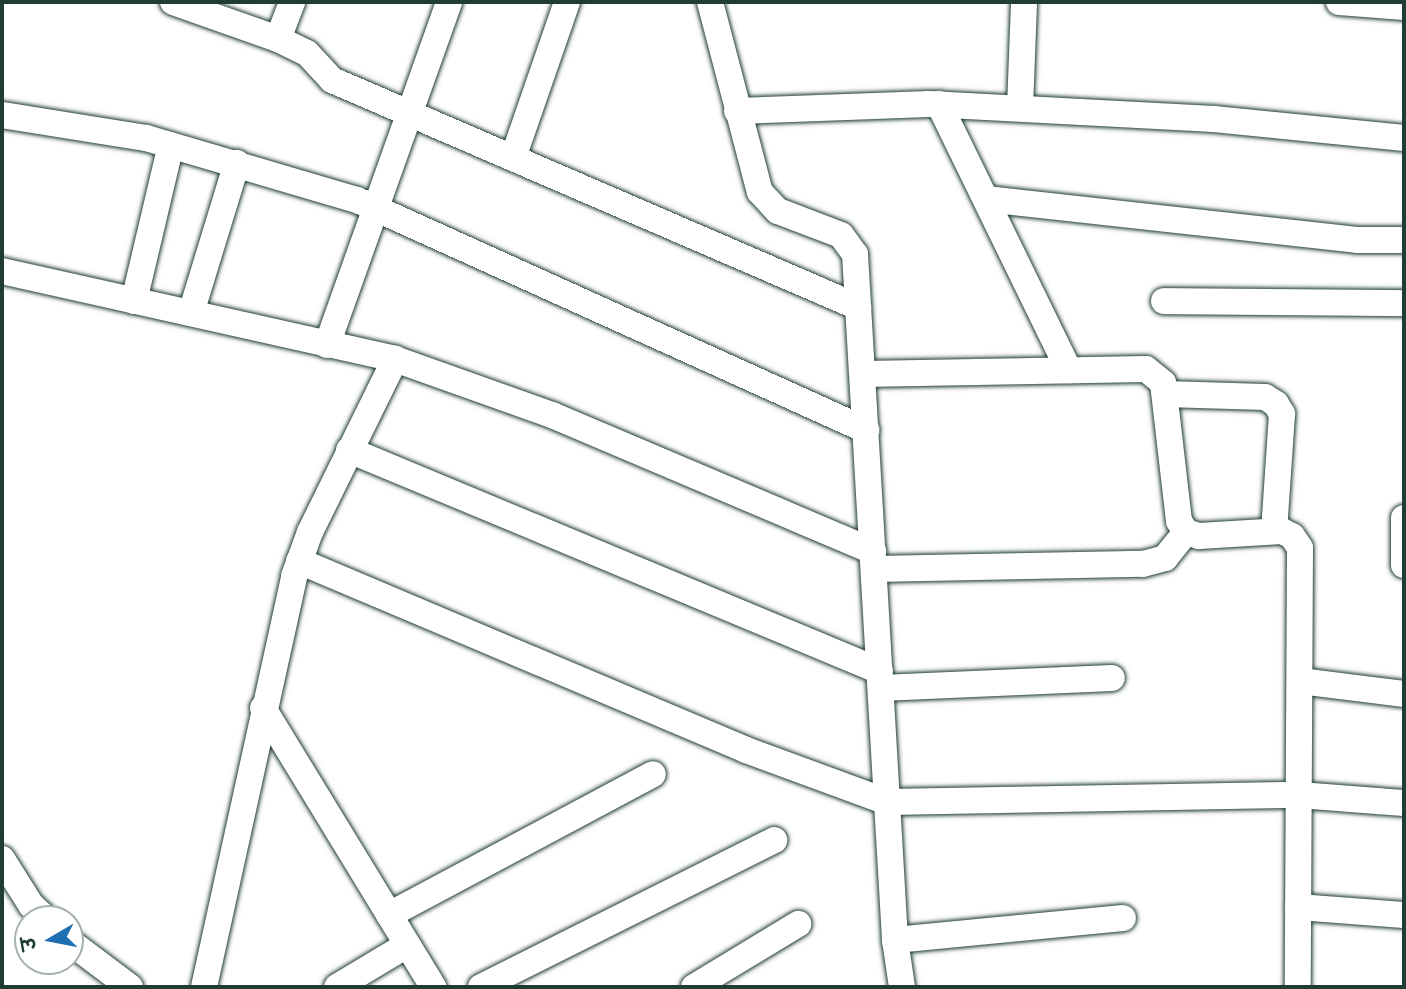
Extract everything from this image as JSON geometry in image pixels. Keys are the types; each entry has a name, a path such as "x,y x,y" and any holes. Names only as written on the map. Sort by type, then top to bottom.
{"street":[{"path":"173,2 278,39 307,53 332,80 858,306"},
{"path":"278,39 292,2"},
{"path":"327,345 408,111 449,2"},
{"path":"513,158 567,2"},
{"path":"710,2 760,192 768,204 841,235 855,254 895,940 902,987"},
{"path":"1020,108 1024,2"},
{"path":"1339,2 1404,7"},
{"path":"737,111 939,104 1214,119 1404,138"},
{"path":"939,104 1069,370"},
{"path":"2,116 171,145 375,207 866,430"},
{"path":"134,301 171,145"},
{"path":"191,313 237,163"},
{"path":"986,200 1357,240 1404,240"},
{"path":"2,271 395,359 552,415 874,560 1143,564 1166,558 1186,533"},
{"path":"1164,301 1404,303"},
{"path":"204,987 263,708 299,561 349,450 395,359"},
{"path":"863,374 1146,369 1157,373 1165,394 1179,521 1186,533 1199,536 1274,531 1292,536 1300,548 1298,987"},
{"path":"1165,394 1265,397 1276,404 1282,414 1274,531"},
{"path":"349,450 880,680 1112,678"},
{"path":"1404,519 1404,565"},
{"path":"299,561 746,750 887,802 1299,795 1404,803"},
{"path":"1300,681 1404,694"},
{"path":"263,708 433,987"},
{"path":"389,915 653,774"},
{"path":"481,987 774,840"},
{"path":"2,859 31,905"},
{"path":"1298,906 1404,915"},
{"path":"895,940 1123,918"},
{"path":"694,987 798,924"},
{"path":"337,987 407,945"},
{"path":"84,960 98,977 130,987"}]}
